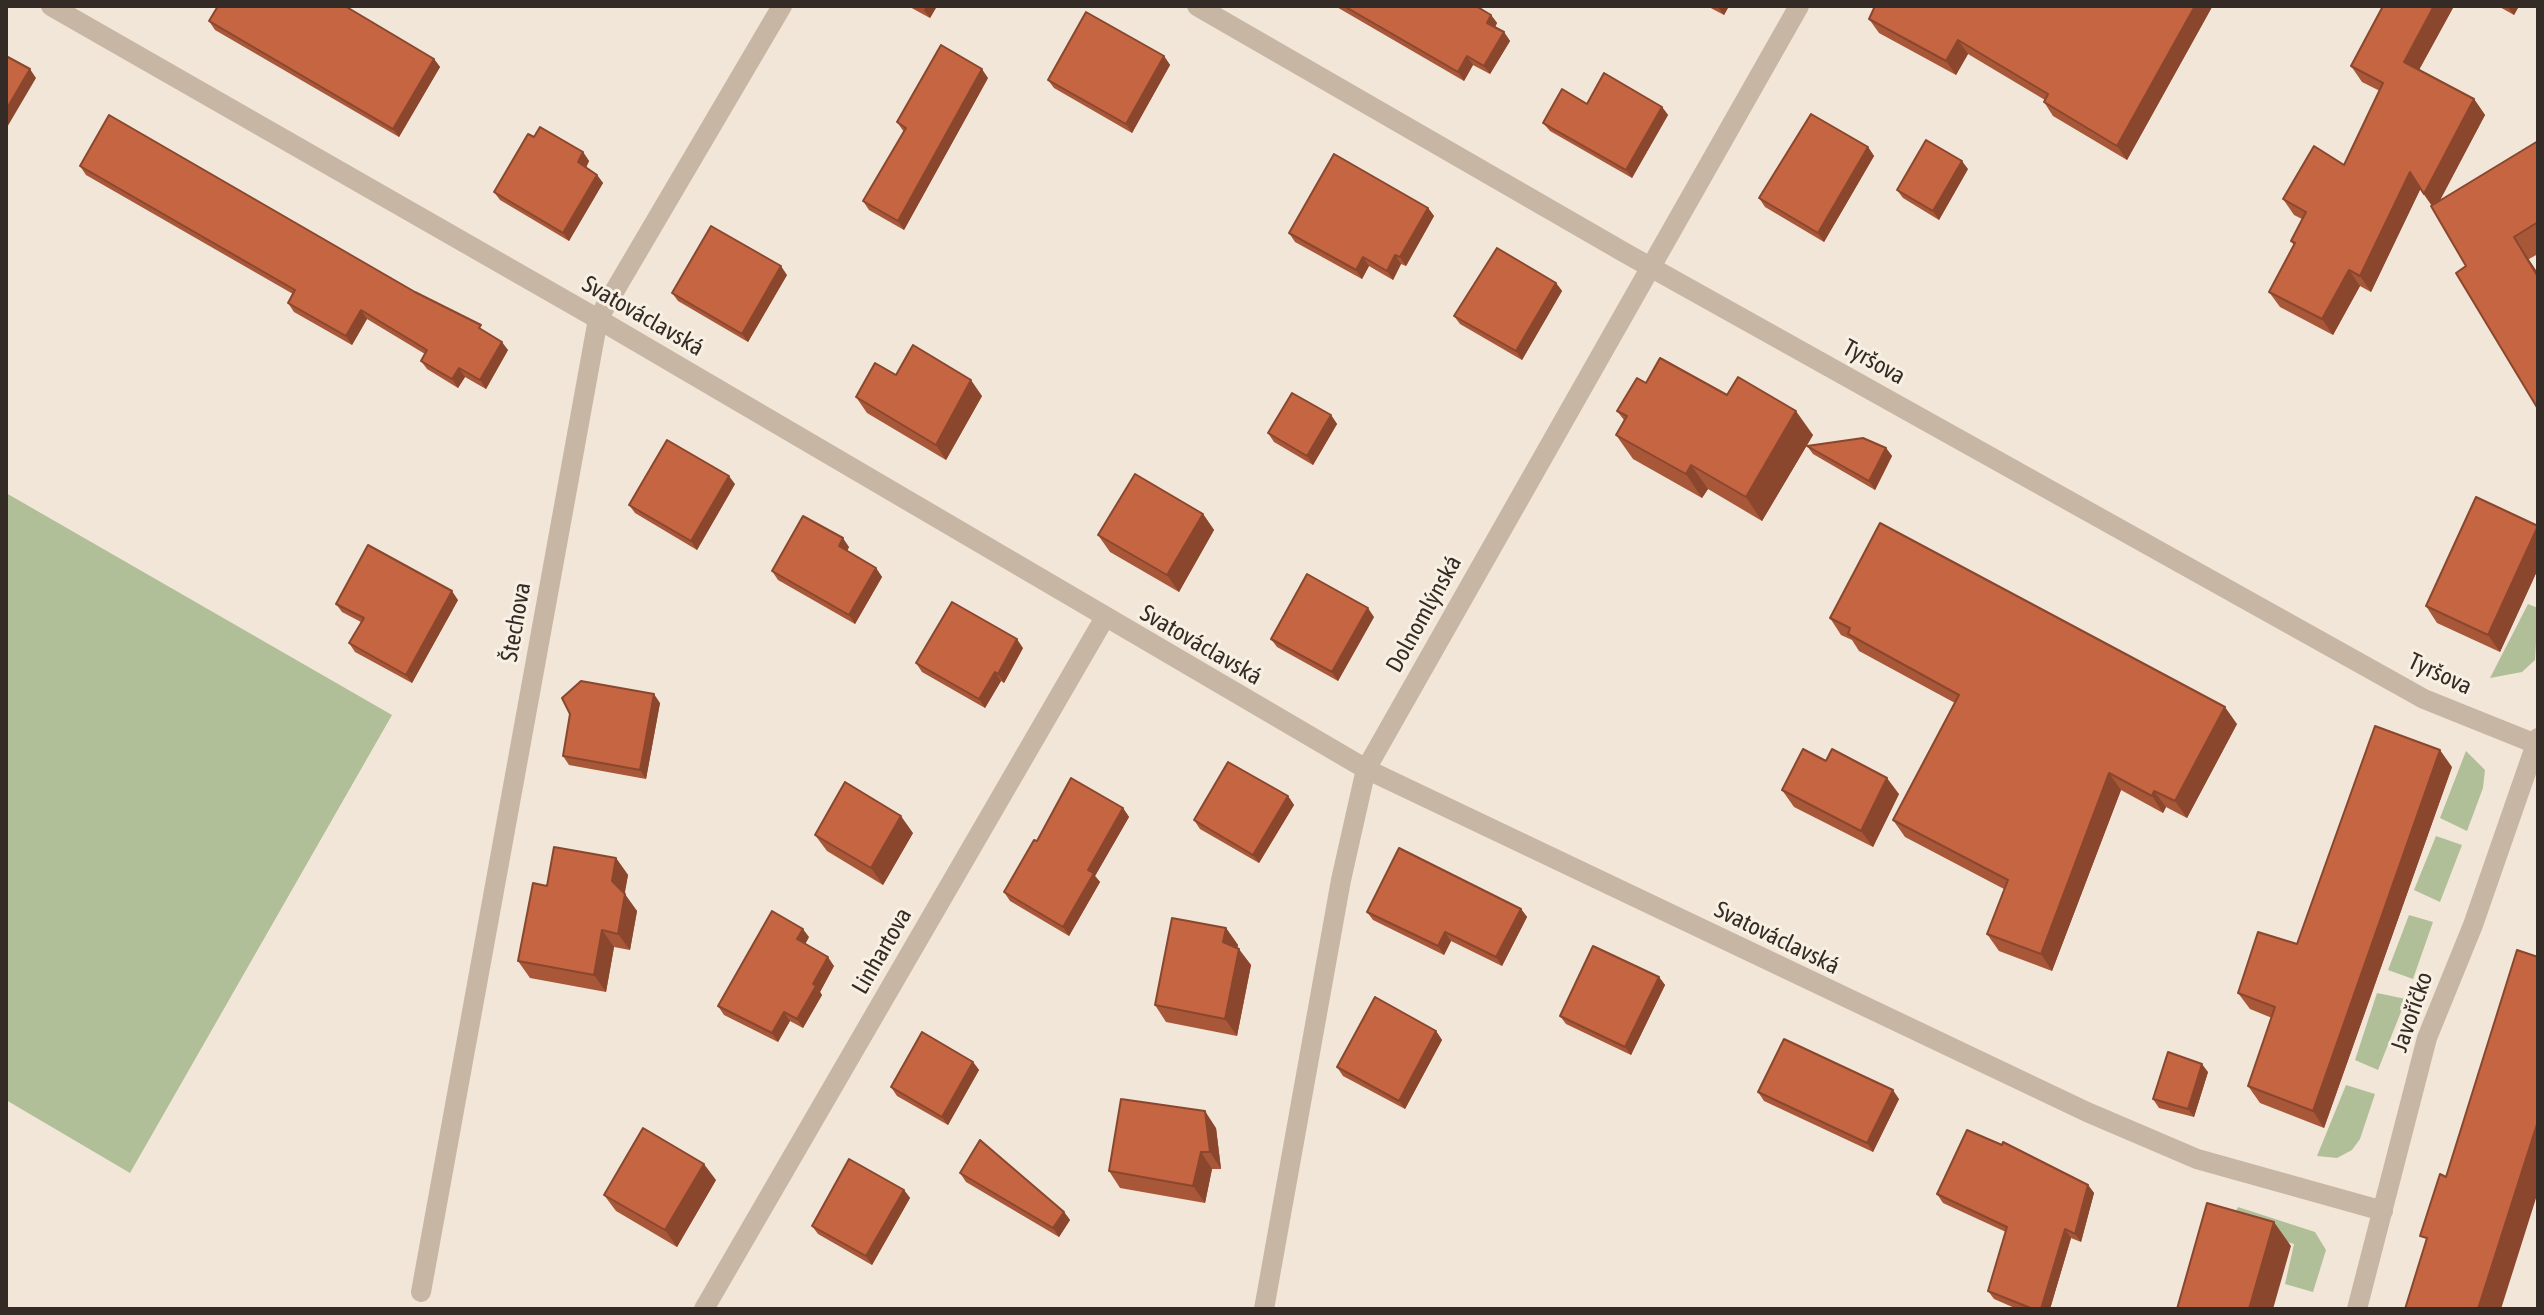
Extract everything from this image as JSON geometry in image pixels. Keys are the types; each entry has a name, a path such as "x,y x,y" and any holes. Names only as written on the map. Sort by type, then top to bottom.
{"street":[{"name":"Svatováclavská","path":"51,6 598,319 1104,619 1366,769 2087,1112 2197,1159 2383,1211"},
{"name":"Štechova","path":"421,1292 598,319 782,6"},
{"name":"Tyršova","path":"1197,6 1649,266 2424,699 2537,741"},
{"name":"Dolnomlýnská","path":"1264,1309 1341,880 1366,769 1799,6"},
{"name":"Linhartova","path":"704,1309 1104,619"},
{"name":"Javoříčko","path":"2357,1309 2427,1038 2473,925 2537,741"}],"green space":[{"path":"6,493 392,715 130,1173 6,1100"},
{"path":"2528,604 2538,608 2535,660 2522,672 2490,678"},
{"path":"2466,751 2485,770 2483,788 2467,831 2440,818"},
{"path":"2436,836 2462,845 2440,902 2414,890"},
{"path":"2409,915 2433,922 2413,979 2388,970"},
{"path":"2377,993 2406,999 2378,1070 2355,1060"},
{"path":"2346,1085 2375,1094 2360,1139 2352,1150 2337,1158 2317,1156"},
{"path":"2238,1207 2315,1232 2326,1250 2313,1292 2285,1284 2294,1244 2230,1224"}],"building":[{"path":"218,6 345,6 434,59 393,129 209,21"},
{"path":"1344,6 1476,6 1491,15 1487,23 1504,32 1484,66 1467,56 1458,72"},
{"path":"1875,6 2195,6 2117,146 2044,102 2048,94 1958,40 1946,61 1869,19"},
{"path":"2383,6 2434,6 2404,62 2474,99 2424,194 2410,172 2360,276 2349,270 2322,319 2269,292 2295,243 2291,241 2306,212 2283,199 2314,146 2344,165 2383,83 2351,66"},
{"path":"1086,12 1164,56 1126,124 1048,80"},
{"path":"941,45 982,69 898,221 863,201 906,128 897,122"},
{"path":"6,56 30,69 6,110"},
{"path":"1604,73 1662,107 1626,170 1543,123 1562,89 1587,104"},
{"path":"1811,114 1868,147 1818,233 1759,198"},
{"path":"109,115 415,292 481,325 479,328 502,342 480,380 459,368 452,379 421,361 427,350 361,310 346,336 288,303 295,290 80,166"},
{"path":"540,127 583,152 578,162 597,175 563,233 494,192 528,134 534,137"},
{"path":"1926,140 1962,161 1933,211 1897,190"},
{"path":"2538,141 2538,222 2514,237 2538,277 2538,409 2456,273 2466,266 2431,206"},
{"path":"1334,154 1428,208 1400,257 1395,255 1387,271 1363,257 1356,270 1289,233"},
{"path":"711,226 781,266 742,334 672,293"},
{"path":"1497,248 1556,283 1516,351 1454,316"},
{"path":"913,345 971,380 936,445 856,397 875,363 896,375"},
{"path":"1660,358 1727,395 1738,377 1796,411 1746,497 1691,465 1686,474 1616,435 1627,416 1617,411 1637,378 1646,383"},
{"path":"1292,393 1331,415 1307,456 1268,433"},
{"path":"1863,438 1886,448 1869,481 1807,446"},
{"path":"667,440 729,476 691,541 629,505"},
{"path":"1135,474 1203,514 1167,575 1098,535"},
{"path":"2476,497 2538,526 2488,635 2426,606"},
{"path":"803,516 843,538 839,546 876,568 849,615 772,571"},
{"path":"1880,523 2225,707 2175,801 2154,791 2152,796 2109,773 2041,954 1987,934 2008,880 1893,820 1959,695 1848,634 1850,628 1830,618"},
{"path":"368,545 452,591 406,675 349,643 364,618 336,604"},
{"path":"1307,574 1368,608 1332,672 1271,639"},
{"path":"952,602 1017,639 998,674 995,672 979,699 916,663"},
{"path":"581,681 654,694 640,770 563,756 570,714 562,698"},
{"path":"2375,726 2440,750 2313,1111 2248,1086 2275,1007 2238,993 2258,932 2297,944"},
{"path":"1803,749 1826,761 1832,749 1887,778 1861,831 1782,790"},
{"path":"1228,762 1288,796 1253,855 1194,820"},
{"path":"1071,778 1123,808 1088,870 1094,873 1063,927 1004,892 1034,840 1037,841"},
{"path":"845,782 901,816 871,868 815,835"},
{"path":"554,847 616,858 612,881 625,894 618,934 602,930 594,975 518,961 533,883 547,886"},
{"path":"1399,848 1521,909 1496,957 1445,932 1438,946 1367,912"},
{"path":"772,911 803,929 797,939 828,957 797,1019 784,1012 772,1033 718,1006"},
{"path":"1172,918 1226,928 1223,942 1239,949 1225,1019 1155,1005"},
{"path":"1593,946 1659,977 1625,1047 1560,1016"},
{"path":"2517,950 2538,957 2538,1121 2478,1309 2405,1309 2427,1238 2420,1236 2440,1174 2446,1177"},
{"path":"1375,997 1436,1031 1399,1101 1337,1067"},
{"path":"922,1032 973,1062 942,1117 891,1087"},
{"path":"1784,1039 1893,1090 1867,1143 1758,1092"},
{"path":"2168,1052 2202,1064 2188,1109 2153,1099"},
{"path":"1121,1099 1205,1111 1210,1152 1201,1152 1193,1186 1109,1171"},
{"path":"643,1128 704,1164 665,1230 604,1195"},
{"path":"1967,1130 2002,1145 2003,1142 2088,1185 2075,1234 2065,1229 2041,1309 2033,1309 1988,1291 2007,1227 1937,1194"},
{"path":"980,1140 1064,1212 1053,1228 960,1173"},
{"path":"849,1159 904,1190 866,1256 812,1226"},
{"path":"2207,1203 2274,1222 2249,1309 2177,1309"}]}
